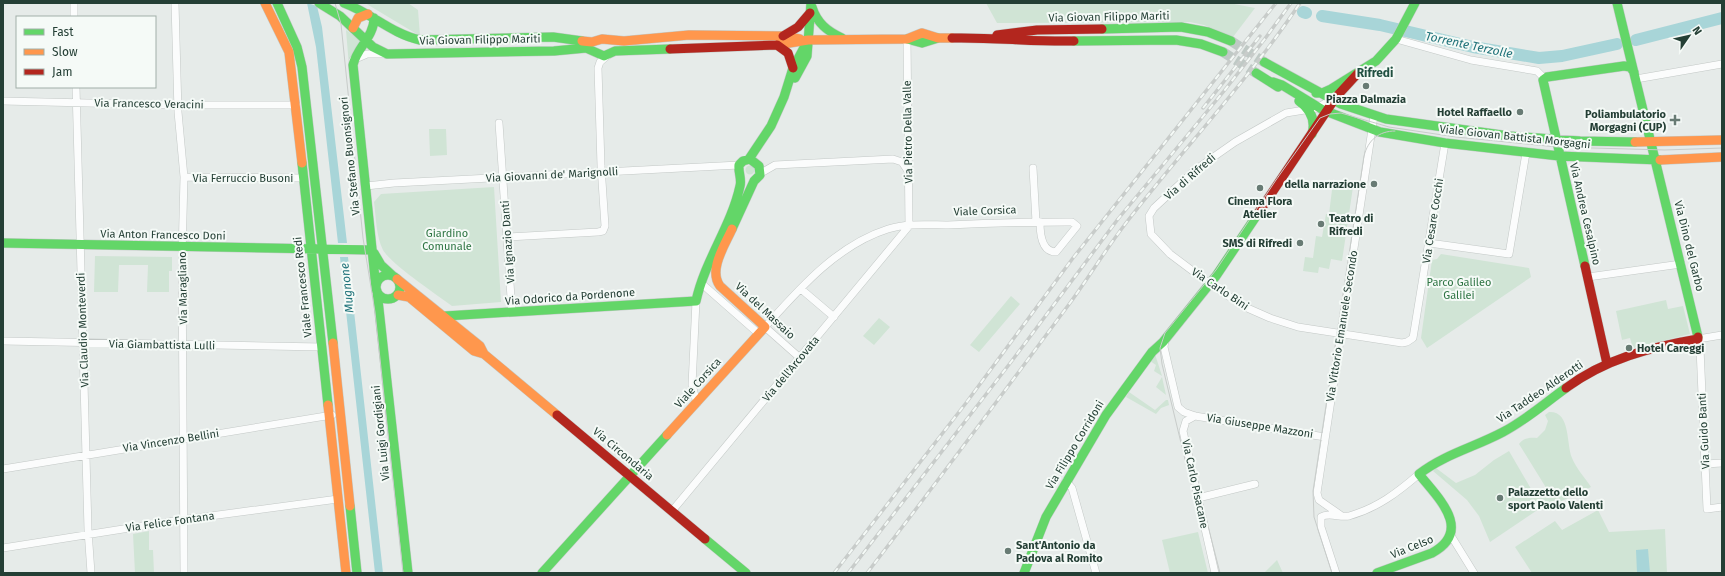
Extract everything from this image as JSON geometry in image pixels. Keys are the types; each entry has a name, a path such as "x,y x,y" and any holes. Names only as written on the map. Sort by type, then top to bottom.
{"street":[{"path":"74,3 74,16"},
{"name":"Via Maragliano","path":"175,3 178,105 184,177 182,247 184,573"},
{"name":"Viale Francesco Redi","path":"265,3 290,56 302,178 346,573"},
{"path":"277,3 300,55 323,250 356,573"},
{"name":"Via Giovan Filippo Mariti","path":"344,3 371,16 404,36 417,40 553,37 588,42 604,40 624,41 685,35 783,36 808,40"},
{"path":"697,403 692,385 696,301 701,282 726,226 740,186 740,176 738,172 739,165 745,160 749,159 766,135 784,97 807,56 812,3"},
{"path":"812,3 815,16 822,26 844,39"},
{"path":"1316,93 1329,90 1376,61 1396,38 1415,3"},
{"path":"1617,3 1656,160"},
{"path":"320,4 340,16 366,41 376,49 386,54"},
{"path":"783,36 800,25 810,13"},
{"path":"353,28 358,18 371,16 373,30 353,60"},
{"name":"Via Giovan Filippo Mariti","path":"386,54 554,51 586,48 602,56 628,50 777,46 808,40 907,38 922,33 938,38 986,37 1037,30 1181,27 1208,32 1231,42"},
{"name":"Via Giovan Filippo Mariti","path":"986,37 1038,42 1176,40 1201,44 1223,52"},
{"name":"Via Pietro Della Valle","path":"907,38 910,226"},
{"path":"1396,38 1472,60 1537,71 1544,78 1623,67 1630,68 1635,76"},
{"path":"508,237 603,230 605,226 601,172 598,68 600,62 609,54 612,46 604,40 596,45 598,53"},
{"path":"784,97 793,68 808,40"},
{"path":"777,46 788,54 793,62 793,68"},
{"path":"353,60 364,55 386,54"},
{"path":"1623,67 1628,64 1629,54"},
{"name":"Via Stefano Buonsignori","path":"353,60 377,290"},
{"path":"1256,73 1296,97 1327,112 1372,130 1374,116 1316,93 1264,62"},
{"path":"1635,76 1722,64"},
{"path":"1308,109 1319,107 1333,99 1360,71"},
{"name":"Via Andrea Cesalpino","path":"1544,78 1543,83 1559,156 1607,364"},
{"name":"Via Claudio Monteverdi","path":"76,88 88,534 91,573"},
{"path":"1296,97 1308,109 1314,125 1312,136"},
{"path":"1312,136 1333,99"},
{"name":"Via Francesco Veracini","path":"3,101 178,105 296,105"},
{"name":"Via di Rifredi","path":"1149,216 1154,208 1195,170 1235,142 1282,115 1308,109"},
{"name":"Viale Giovan Battista Morgagni","path":"1374,116 1456,130 1556,140 1652,143 1722,140"},
{"name":"Via Ignazio Danti","path":"499,123 512,312"},
{"name":"Viale Giovan Battista Morgagni","path":"1372,130 1445,143 1559,156 1656,160 1722,157"},
{"name":"Via Vittorio Emanuele Secondo","path":"1342,516 1318,498 1317,493 1372,130"},
{"path":"761,173 759,164 766,135"},
{"name":"Via Filippo Corridoni","path":"1024,573 1044,521 1108,412 1149,357 1165,340 1210,284 1312,136"},
{"name":"Via Cesare Cocchi","path":"1407,342 1415,336 1445,143"},
{"path":"1429,243 1509,254 1526,153"},
{"path":"749,159 759,164"},
{"path":"701,282 716,280 716,267 754,181 761,173 775,165 894,159 900,160 904,164 909,176"},
{"name":"Via Dino del Garbo","path":"1656,160 1698,339"},
{"name":"Via Giovanni de' Marignolli","path":"366,186 503,177 739,165"},
{"name":"Viale Corsica","path":"542,573 801,289 834,260 859,243 888,229 910,226 1038,222 1072,222 1077,226 1056,252 1054,253 1047,248 1041,240 1038,222 1033,168"},
{"path":"740,176 746,181 754,181"},
{"name":"Via Ferruccio Busoni","path":"184,177 302,178"},
{"name":"Via Carlo Bini","path":"1149,216 1151,234 1170,254 1238,303 1270,318 1298,327 1407,342"},
{"name":"Via dell'Arcovata","path":"672,511 910,226"},
{"path":"888,229 896,237 895,245"},
{"name":"Via Anton Francesco Doni","path":"3,243 372,250"},
{"name":"Via Stefano Buonsignori","path":"372,250 379,262 395,277"},
{"path":"1588,277 1681,264"},
{"path":"377,290 377,282 381,277 387,275 395,277 400,285 398,295"},
{"name":"Via Circondaria","path":"395,277 445,316 480,346 484,354 746,573"},
{"name":"Via del Massaio","path":"716,280 762,330"},
{"name":"Via del Massaio","path":"701,282 800,358"},
{"path":"801,289 834,317"},
{"name":"Via Circondaria","path":"377,290 382,297 388,299 398,295 409,297 474,352 484,354"},
{"name":"Via Luigi Gordigiani","path":"377,290 408,573"},
{"name":"Via Odorico da Pordenone","path":"445,316 696,301"},
{"name":"Via Taddeo Alderotti","path":"1336,573 1320,519 1324,515 1342,516 1365,510 1389,499 1433,462 1444,456 1494,437 1514,426 1572,384 1607,364 1642,351 1722,335"},
{"name":"Via Guido Banti","path":"1698,339 1706,464 1707,509 1722,507"},
{"path":"1165,340 1164,352 1177,405 1184,412 1195,416"},
{"name":"Via Giambattista Lulli","path":"3,341 84,342 183,346 322,347"},
{"name":"Via Vincenzo Bellini","path":"3,469 86,454 340,414"},
{"name":"Via Giuseppe Mazzoni","path":"1195,416 1325,437"},
{"name":"Via Carlo Pisacane","path":"1195,416 1186,421 1183,431 1215,573"},
{"path":"1706,464 1722,463"},
{"path":"1419,474 1446,508 1450,534 1474,573"},
{"path":"1198,498 1255,484"},
{"path":"1064,485 1071,486 1096,573"},
{"name":"Via Felice Fontana","path":"3,548 88,534 338,499"},
{"name":"Via Celso","path":"1377,573 1438,550 1446,543 1450,534"}],"green space":[{"path":"365,3 408,3 418,10 420,36"},
{"path":"986,3 1229,3 1255,8 1233,37 1204,25 1190,22 997,23"},
{"path":"346,30 360,40 349,66"},
{"path":"429,129 446,129 447,155 430,156"},
{"path":"750,165 755,170 750,175 745,170"},
{"path":"1333,182 1353,187 1342,261 1331,259 1329,269 1319,267 1318,273 1303,271 1305,257 1313,258 1316,236 1322,237 1326,214 1329,214"},
{"name":"Giardino Comunale","path":"494,187 501,302 452,306 395,263 383,250 378,233 374,202 381,194"},
{"name":"Parco Galileo Galilei","path":"1441,254 1529,268 1531,277 1427,348 1421,338 1432,260 1437,259"},
{"path":"95,256 172,257 172,271 169,271 169,292 147,292 148,265 119,265 118,292 94,292"},
{"path":"1011,296 1020,304 979,352 970,345"},
{"path":"1666,300 1668,309 1683,306 1690,334 1633,348 1630,338 1622,340 1616,311"},
{"path":"879,318 890,327 874,345 863,336"},
{"path":"1155,354 1162,376 1154,371 1156,365 1150,361"},
{"path":"1162,377 1166,395 1156,387"},
{"path":"1129,392 1155,410 1166,400 1168,400 1169,405 1161,408 1156,414 1126,397"},
{"path":"1549,412 1556,413 1564,422 1572,458 1591,487 1543,510 1542,507 1490,542 1479,516 1467,500 1433,471 1436,468 1456,483 1475,475 1494,460 1509,451 1534,494 1544,494 1546,491 1545,486 1519,444 1527,438 1537,438 1545,430 1548,421 1545,415"},
{"path":"1598,510 1609,532 1665,529 1667,573 1532,573 1515,547 1555,521 1562,530"},
{"path":"149,531 149,550 153,550 154,573 135,573 133,534"},
{"path":"1198,532 1208,573 1170,573 1162,540"},
{"path":"1277,560 1283,573 1264,573"}],"water":[{"path":"307,3 317,6 322,27 347,243 338,243 316,47"},
{"name":"Mugnone","path":"340,257 348,257 383,573 375,573"},
{"path":"1648,549 1650,573 1637,573 1636,550"}],"waterway":[{"name":"Torrente Terzolle","path":"1322,16 1380,25 1473,47 1539,58 1562,56 1617,44"},
{"name":"Torrente Terzolle","path":"1636,40 1722,18"}],"tunnel":[{"path":"1231,41 1264,62"},
{"path":"1223,52 1256,73"}],"tram line":[{"path":"335,3 341,24 363,238 375,312 403,573"},
{"path":"1220,573 1205,514 1188,472 1162,364 1160,348 1165,333 1216,270 1276,180 1320,118 1330,114 1341,113 1389,127 1456,137 1557,147 1665,150 1722,148"},
{"path":"1332,573 1314,517 1313,491 1364,156 1371,141 1379,135 1389,131 1395,131"}],"railway":[{"path":"834,573 966,403 1073,258 1276,3"},
{"path":"848,573 1011,362 1118,219 1224,91 1291,3"},
{"path":"867,573 1070,303 1126,223 1259,60 1300,3"},
{"path":"1203,108 1260,36"}],"traffic: fast":[{"path":"277,3 297,47 302,67 333,343"},
{"path":"319,3 340,16 373,47 387,54 554,51 586,48 604,56 615,51 670,49"},
{"path":"344,3 400,33 420,40 553,37 582,41"},
{"path":"795,78 807,56 811,3"},
{"path":"1316,93 1322,93 1331,89 1376,61 1396,39 1415,3"},
{"path":"1617,3 1698,337"},
{"path":"812,7 814,13 823,26 842,38"},
{"path":"374,18 371,31 353,65 376,288"},
{"path":"1102,29 1181,27 1208,32 1231,41"},
{"path":"907,39 922,43 938,38"},
{"path":"749,159 771,126 784,97 793,68 808,40"},
{"path":"1074,41 1176,40 1201,44 1223,52"},
{"path":"1264,62 1341,104 1386,119 1509,136 1580,141 1635,142"},
{"path":"1585,266 1543,80 1547,77 1624,66 1630,67 1634,72"},
{"path":"1256,73 1278,87"},
{"path":"1273,82 1282,85 1323,110 1380,132 1445,143 1559,156 1660,160"},
{"path":"1299,101 1309,111 1313,120 1312,134"},
{"path":"445,316 696,301 705,272 731,216 736,201 740,183 739,165 743,161 750,159 759,166 760,175 754,181 732,229"},
{"path":"302,163 328,405"},
{"path":"1024,573 1046,517 1106,415 1152,352 1163,342 1216,276 1259,212"},
{"path":"3,243 372,250"},
{"path":"374,253 381,265 393,276"},
{"path":"388,275 393,276 399,282 400,287 399,292 393,298 388,299 383,298 377,292 376,287 377,282 383,276 388,275"},
{"path":"377,291 408,573"},
{"path":"1377,573 1432,553 1444,544 1450,534 1451,524 1448,514 1435,493 1419,474 1439,461 1511,427 1528,417 1566,388"},
{"path":"542,573 667,435"},
{"path":"350,506 357,573"},
{"path":"705,539 746,573"}],"traffic: slow":[{"path":"265,3 289,52 302,163"},
{"path":"353,28 358,18 368,14"},
{"path":"777,45 808,40 907,39 922,33 938,38 952,38"},
{"path":"582,41 592,42 602,39 624,41 689,35 783,36 800,39"},
{"path":"1635,142 1722,140"},
{"path":"1660,160 1722,157"},
{"path":"667,435 765,327 720,286 717,280 716,273 719,258 732,229"},
{"path":"397,279 480,346 484,354 557,415"},
{"path":"398,295 409,297 474,351 484,354"},
{"path":"333,343 350,506"},
{"path":"328,405 346,573"}],"traffic: jam":[{"path":"783,36 798,27 810,13"},
{"path":"997,35 1037,30 1102,29"},
{"path":"952,38 1074,41"},
{"path":"670,49 777,45"},
{"path":"777,45 788,53 793,68"},
{"path":"1259,212 1336,97 1360,71"},
{"path":"1585,266 1607,364"},
{"path":"1566,388 1596,369 1613,362 1646,350 1698,339 1698,337"},
{"path":"557,415 705,539"}],"place":[{"name":"Piazza Dalmazia","path":"1366,86"},
{"name":"Hotel Raffaello","path":"1520,112"},
{"name":"Poliambulatorio Morgagni (CUP)","path":"1675,120"},
{"name":"della narrazione","path":"1374,184"},
{"name":"Cinema Flora Atelier","path":"1260,188"},
{"name":"Teatro di Rifredi","path":"1321,224"},
{"name":"SMS di Rifredi","path":"1300,243"},
{"name":"Hotel Careggi","path":"1629,348"},
{"name":"Palazzetto dello sport Paolo Valenti","path":"1500,498"},
{"name":"Sant'Antonio da Padova al Romito","path":"1008,551"}],"district":[{"name":"Rifredi","path":"1375,73"}]}
